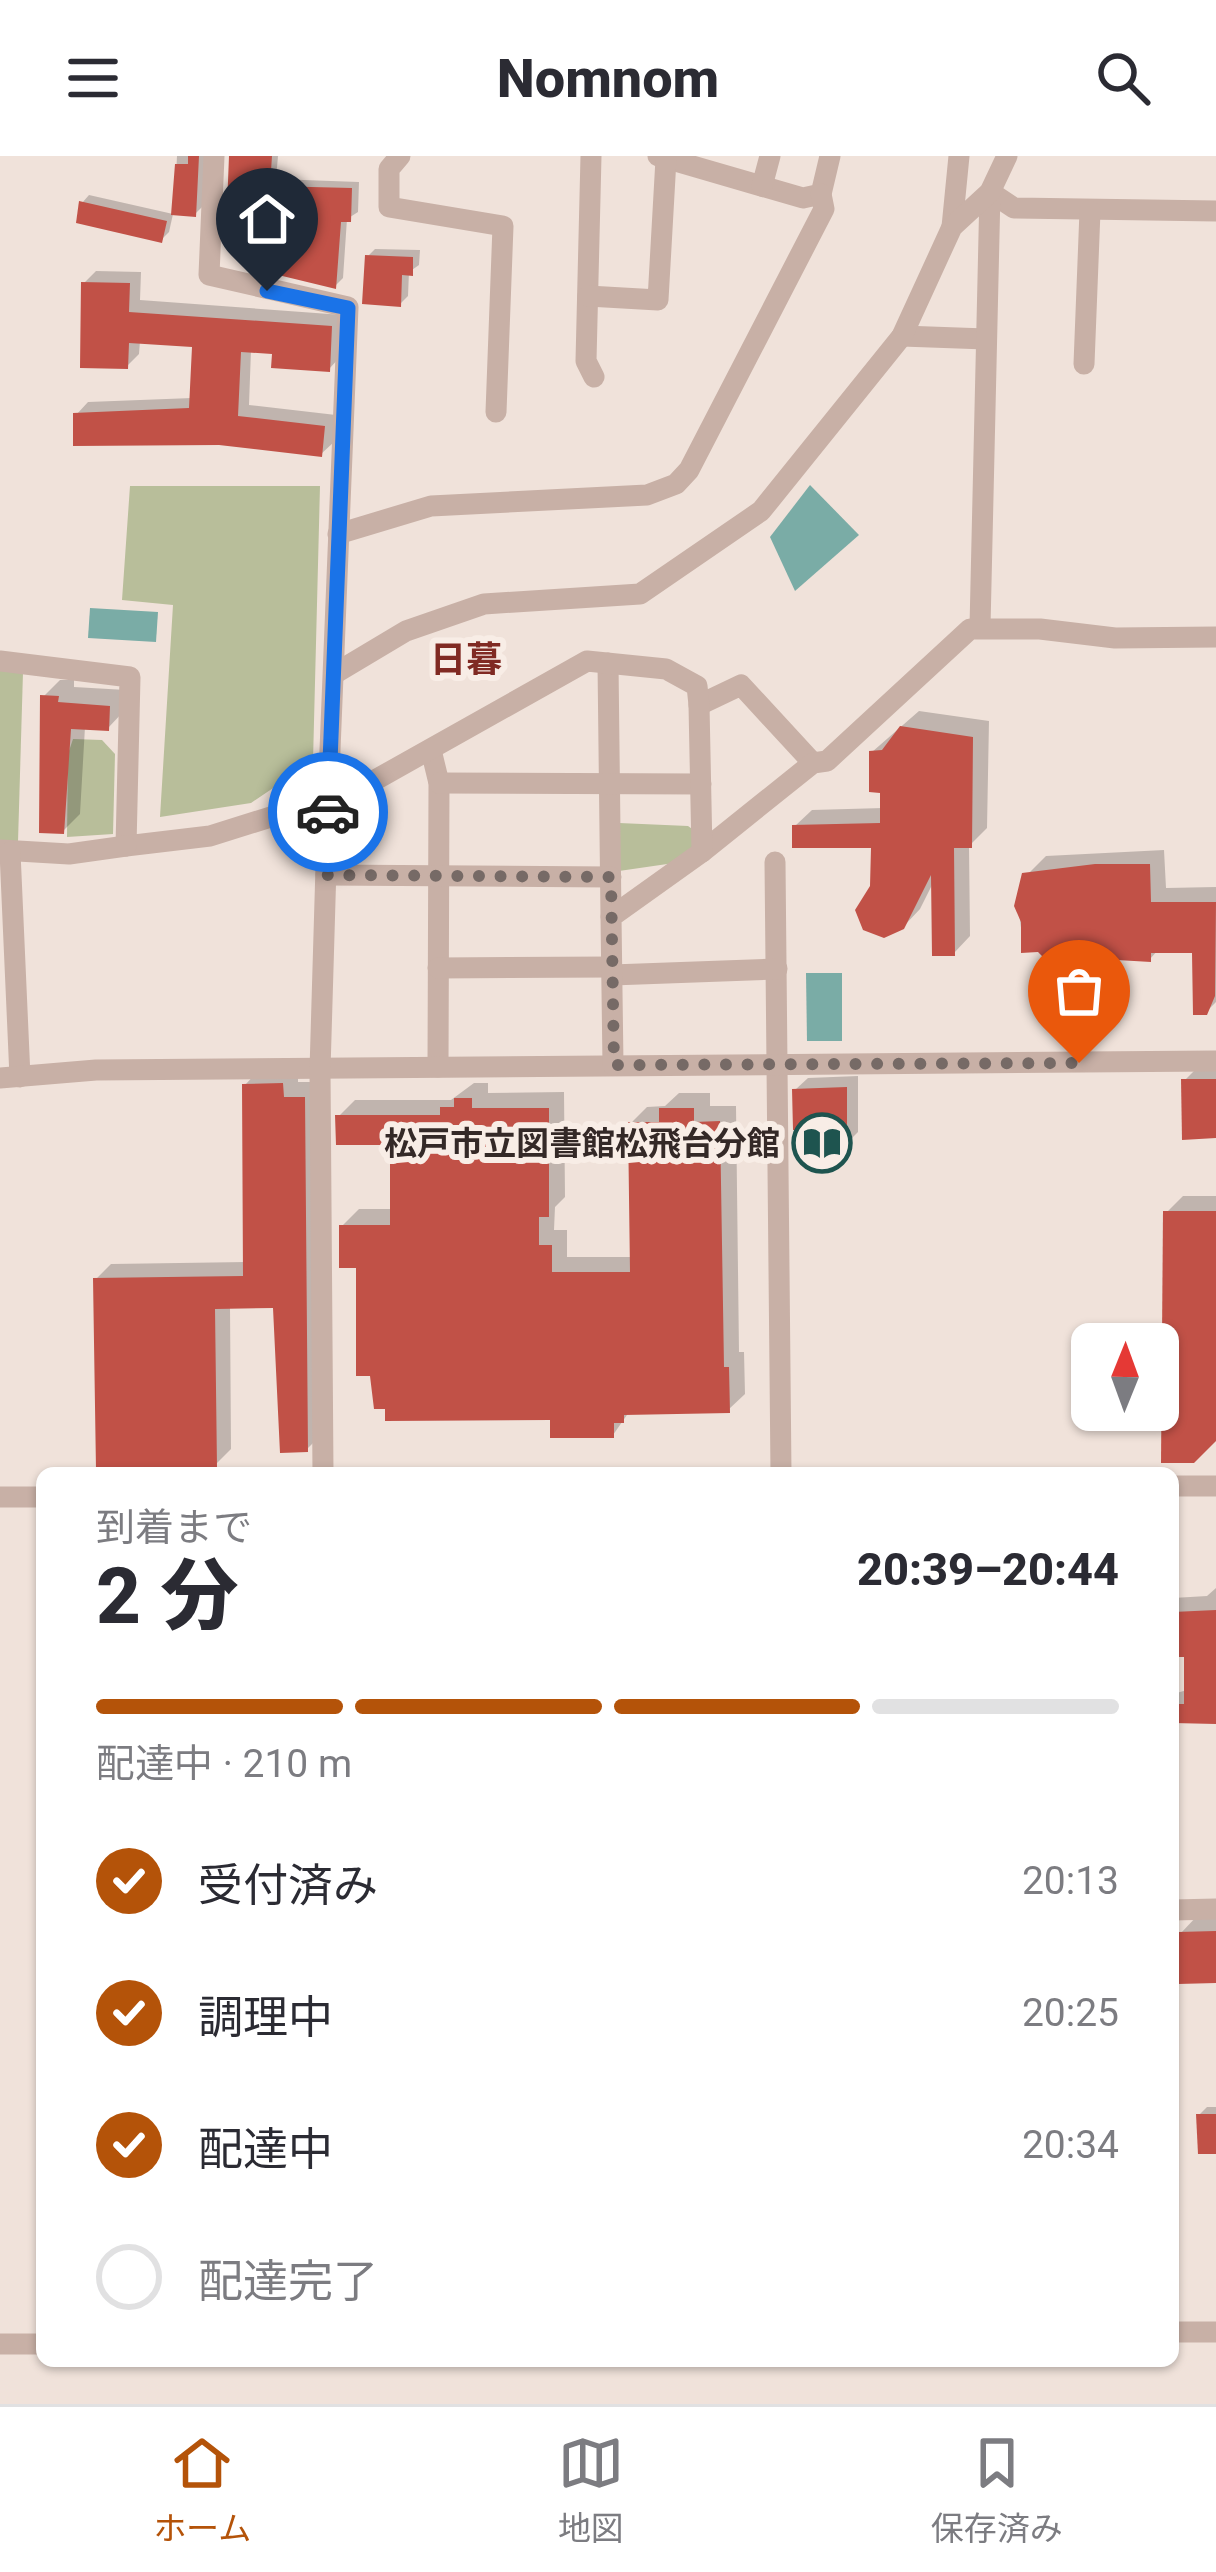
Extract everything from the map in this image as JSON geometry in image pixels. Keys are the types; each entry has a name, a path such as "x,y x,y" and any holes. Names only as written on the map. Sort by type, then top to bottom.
{"street":[{"path":"214,156 208,275 348,308 320,1070 323,1467"},
{"path":"400,156 389,169 388,207 503,226 496,412"},
{"path":"591,156 586,361 594,377"},
{"path":"763,187 770,156"},
{"path":"338,534 430,506 647,495 676,484 689,470 824,209 821,194 830,156"},
{"path":"334,674 406,631 484,604 647,590 761,511 902,336 952,227 959,156"},
{"path":"952,227 990,192 1007,156"},
{"path":"588,296 658,300 662,157 803,197 821,194"},
{"path":"990,192 1014,208 1216,211"},
{"path":"980,627 990,192"},
{"path":"1084,364 1090,211"},
{"path":"902,336 986,339"},
{"path":"611,917 813,763 827,761 970,629 1115,638 1216,637"},
{"path":"0,661 130,677 126,846"},
{"path":"702,852 697,686 666,669 587,661 352,793 210,836 69,854 5,851 10,1078 96,1070 1216,1061"},
{"path":"608,663 614,1065"},
{"path":"699,705 741,685 813,763"},
{"path":"431,750 439,783 438,1067"},
{"path":"439,783 700,784"},
{"path":"775,862 781,1467"},
{"path":"326,875 611,877"},
{"path":"438,968 777,969"},
{"path":"1179,1486 1216,1486"},
{"path":"0,1497 36,1497"},
{"path":"1179,1910 1216,1909"},
{"path":"1179,2332 1216,2332"},
{"path":"0,2344 36,2344"}],"green space":[{"path":"130,486 320,486 313,761 251,803 160,817 173,605 122,600"},
{"path":"0,670 23,672 18,842 0,840"},
{"path":"73,739 102,740 115,754 113,834 67,837 68,754"},
{"path":"619,823 688,826 695,831 696,845 681,862 619,871"}],"water":[{"path":"810,485 859,535 795,591 770,537"},
{"path":"90,608 158,612 156,642 88,638"},
{"path":"806,973 842,973 842,1041 807,1041"}],"building":[{"path":"188,156 199,156 196,217 171,215 175,164 188,164"},
{"path":"229,156 272,156 270,186 352,188 351,222 341,222 336,289 270,273 277,233 226,232"},
{"path":"79,201 167,221 162,243 76,223"},
{"path":"365,255 413,257 413,276 402,275 401,307 362,304"},
{"path":"81,282 130,283 129,312 332,326 330,372 271,368 272,354 241,352 238,416 325,426 322,457 219,445 73,446 73,413 189,408 192,347 129,343 128,369 80,368"},
{"path":"40,695 59,696 58,702 110,706 109,731 71,729 64,834 39,833"},
{"path":"900,726 973,737 972,848 954,848 955,956 932,956 931,875 904,929 884,938 863,930 855,910 870,886 871,848 792,848 792,825 880,823 880,793 869,792 869,751 882,750"},
{"path":"1095,864 1150,864 1151,902 1216,902 1215,996 1207,1015 1193,1015 1192,953 1151,953 1151,962 1066,957 1048,962 1038,952 1021,953 1021,922 1014,906 1022,873"},
{"path":"1181,1079 1216,1079 1216,1138 1182,1140"},
{"path":"283,1083 284,1097 305,1097 308,1452 280,1453 273,1308 215,1309 217,1467 96,1467 93,1278 243,1276 242,1084"},
{"path":"847,1087 847,1147 815,1147 801,1156 801,1130 793,1130 792,1089"},
{"path":"454,1098 472,1098 472,1108 549,1108 549,1217 539,1217 539,1245 552,1245 552,1272 630,1272 628,1122 659,1122 659,1108 694,1108 694,1122 720,1121 724,1367 729,1367 730,1413 624,1415 624,1423 614,1423 614,1438 550,1438 550,1420 385,1421 385,1409 374,1409 370,1376 356,1376 356,1268 339,1268 339,1225 390,1225 390,1145 336,1145 335,1115 440,1115 440,1107 454,1107"},
{"path":"1163,1211 1216,1211 1216,1441 1194,1463 1161,1463 1161,1431 1179,1431 1179,1323 1162,1323"},
{"path":"1216,1610 1216,1724 1179,1723 1184,1657 1179,1657 1179,1612"},
{"path":"1216,1931 1216,1983 1179,1984 1179,1932"},
{"path":"1196,2114 1216,2114 1216,2154 1198,2154"}],"way so far":[{"path":"328,812 326,875 611,877 614,1065 1079,1063"}],"place":[{"name":"松戸市立図書館松飛台分館","path":"822,1143"}],"district":[{"name":"日暮","path":"466,660"}],"route":[{"path":"267,291 348,308 328,812"}]}
